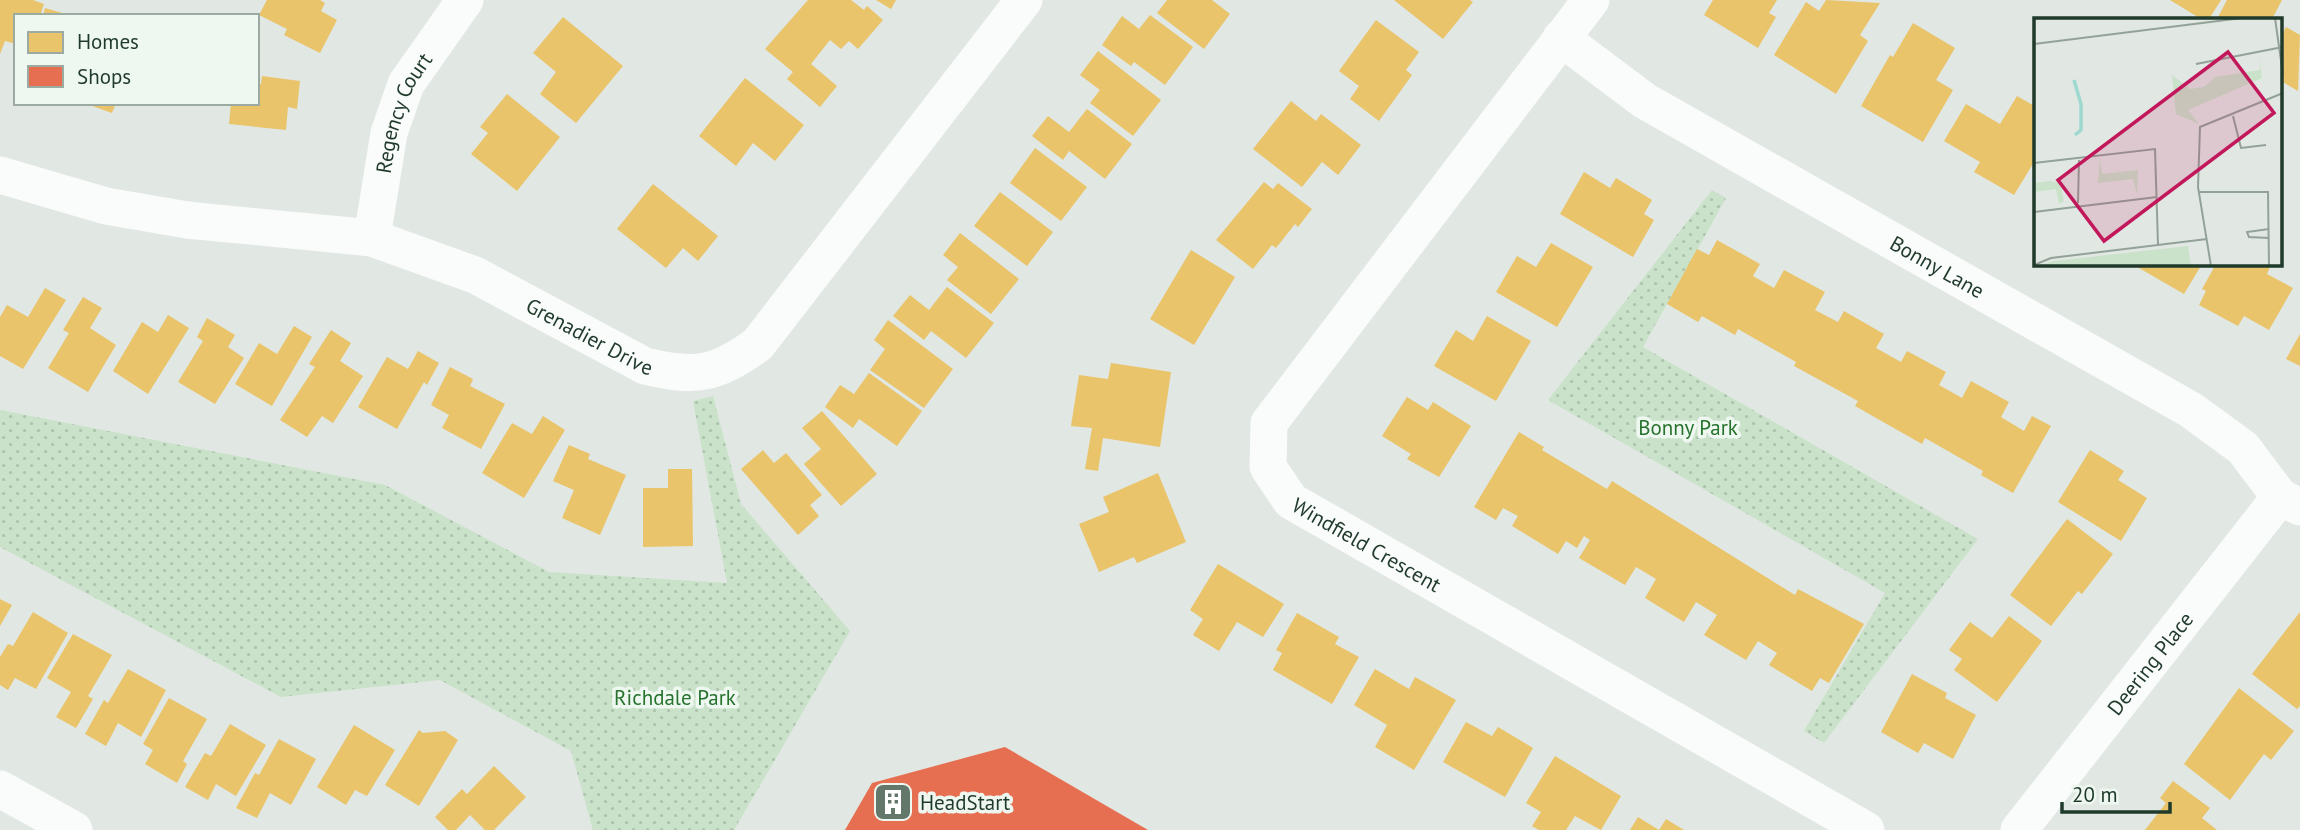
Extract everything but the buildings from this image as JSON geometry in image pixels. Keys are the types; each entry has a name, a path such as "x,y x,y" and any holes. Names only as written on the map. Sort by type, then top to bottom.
{"street":[{"name":"Regency Court","path":"372,238 389,133 406,84 465,0"},
{"name":"Grenadier Drive","path":"0,175 106,206 187,220 372,238 475,275 645,366 672,372 702,372 732,364 758,344 1024,0"},
{"name":"Windfield Crescent","path":"1591,0 1269,423 1268,467 1291,501 1867,830"},
{"name":"Bonny Lane","path":"1561,38 1645,101 2191,410 2243,448 2290,502"},
{"name":"Deering Place","path":"2020,830 2290,502"},
{"path":"0,789 74,830"}],"green space":[{"name":"Bonny Park","path":"1712,190 1726,198 1643,347 1978,539 1824,743 1804,731 1885,593 1548,400"},
{"name":"Richdale Park","path":"713,396 741,504 850,631 734,830 593,830 571,751 440,680 281,697 0,547 0,410 385,485 549,572 727,583 693,401"}],"place":[{"name":"HeadStart","path":"893,802"}]}
